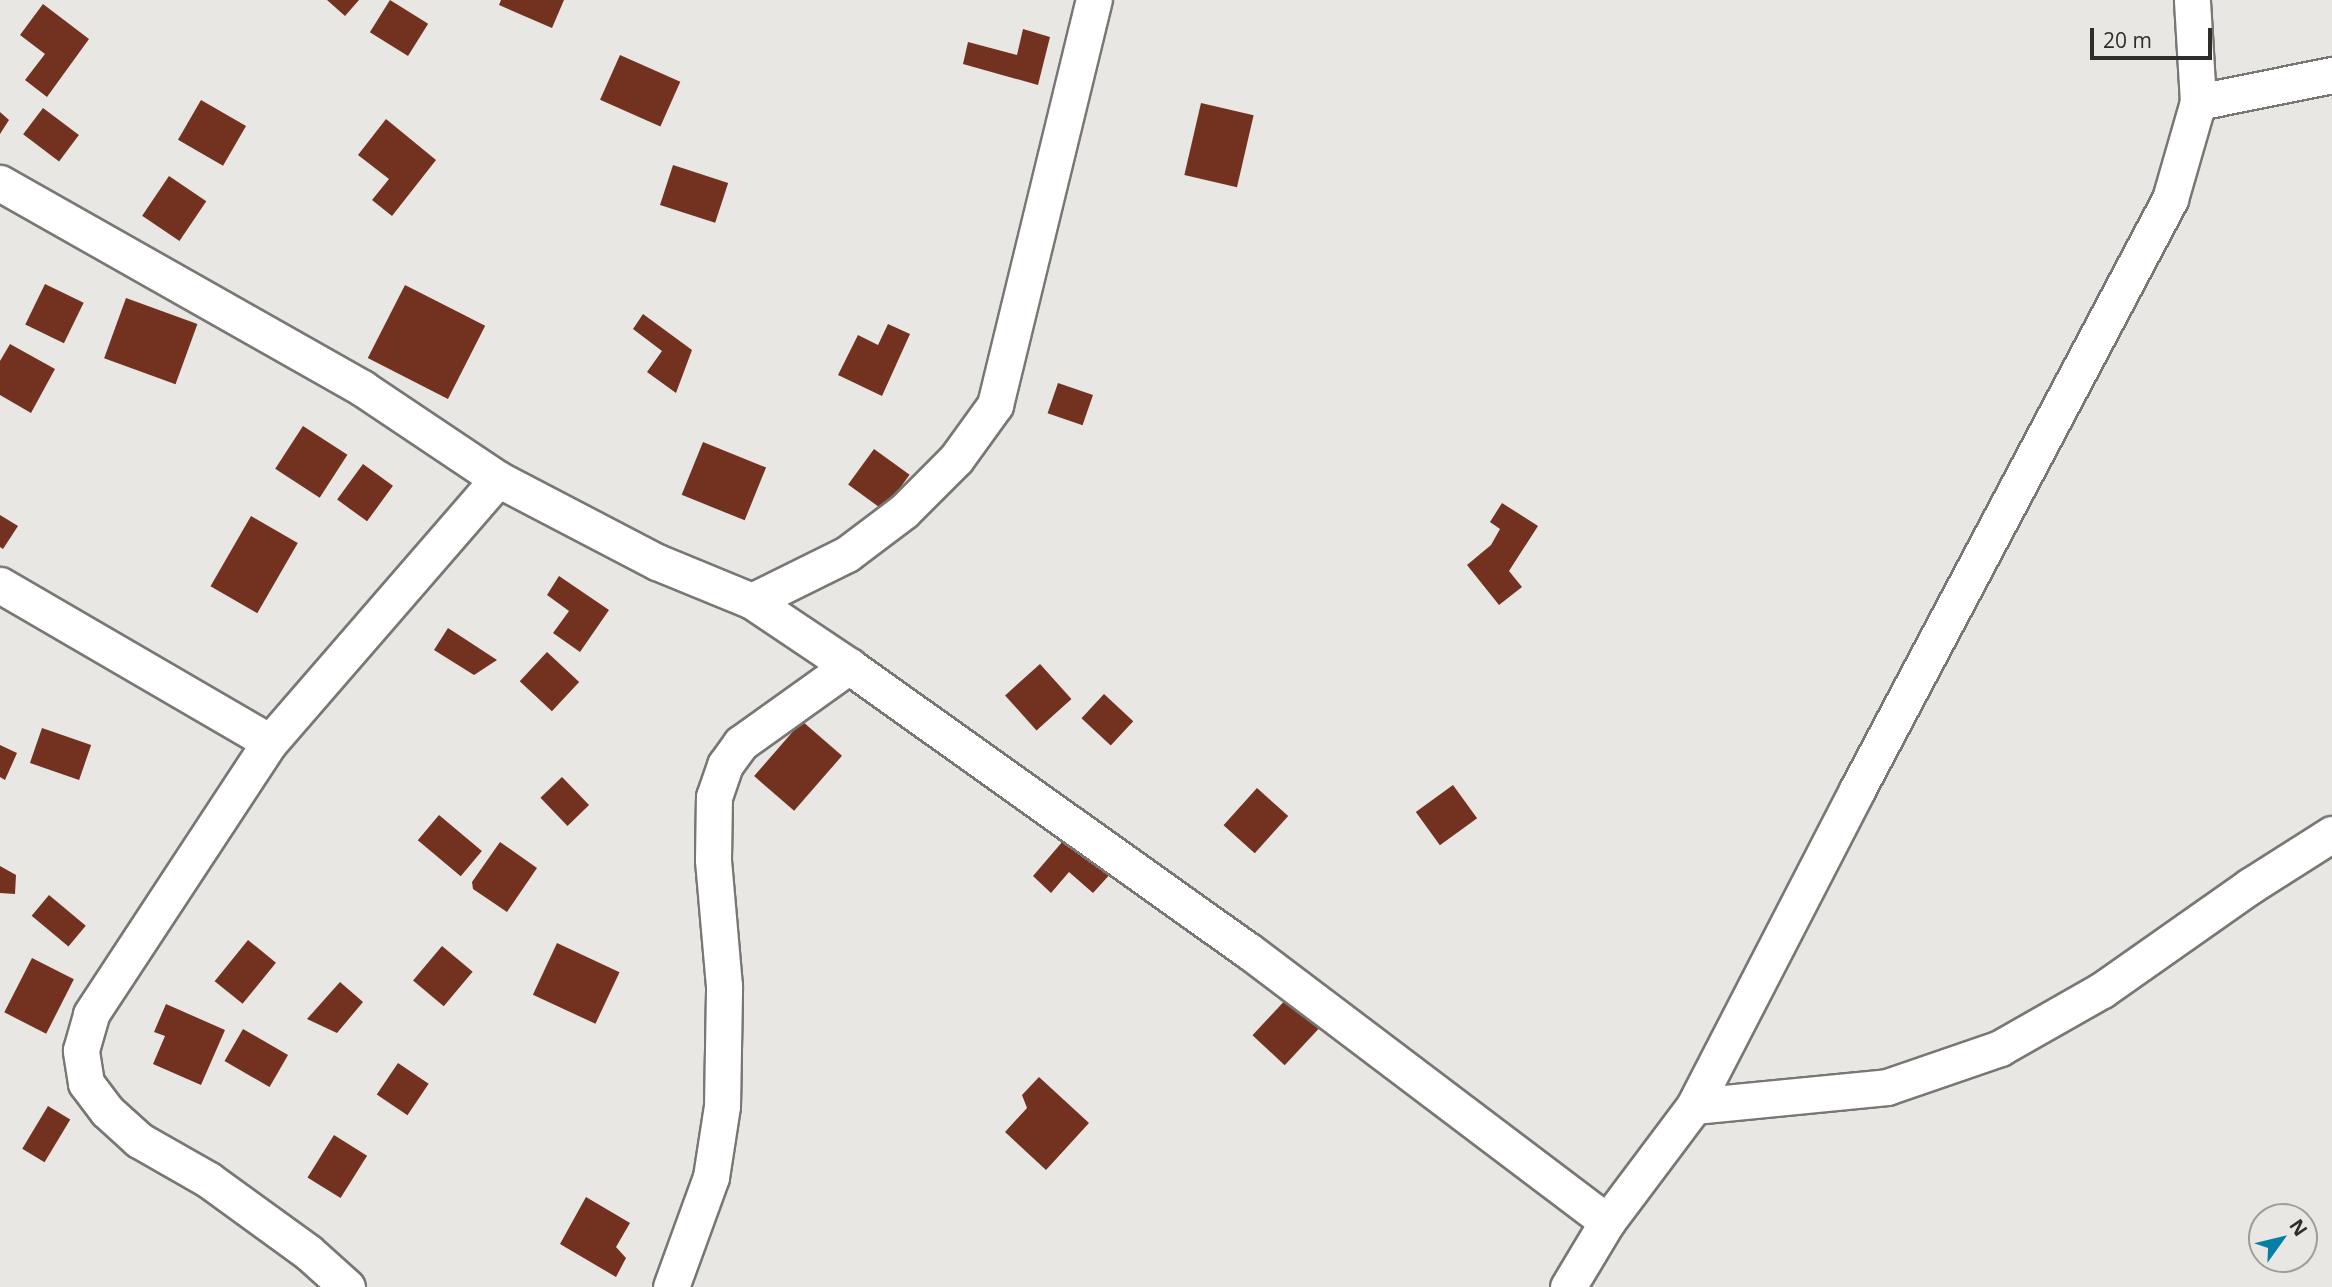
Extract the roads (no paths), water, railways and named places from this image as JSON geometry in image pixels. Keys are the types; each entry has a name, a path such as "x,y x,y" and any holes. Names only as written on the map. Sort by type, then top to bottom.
{"street":[{"path":"752,601 848,554 904,510 956,459 995,405 1094,0"},
{"path":"1567,1287 1607,1222 1694,1106 1857,790 2170,198 2198,102 2192,0"},
{"path":"2198,102 2332,75"},
{"path":"0,183 362,388 498,479 657,562 752,601 849,666 1249,951 1607,1222"},
{"path":"348,1287 308,1252 209,1180 139,1140 107,1111 86,1083 80,1050 91,1014 270,742 498,479"},
{"path":"0,585 270,742"},
{"path":"671,1287 711,1177 722,1107 724,986 713,859 714,797 725,765 741,743 849,666"},
{"path":"1694,1106 1887,1087 2000,1048 2102,990 2250,887 2332,835"}]}
